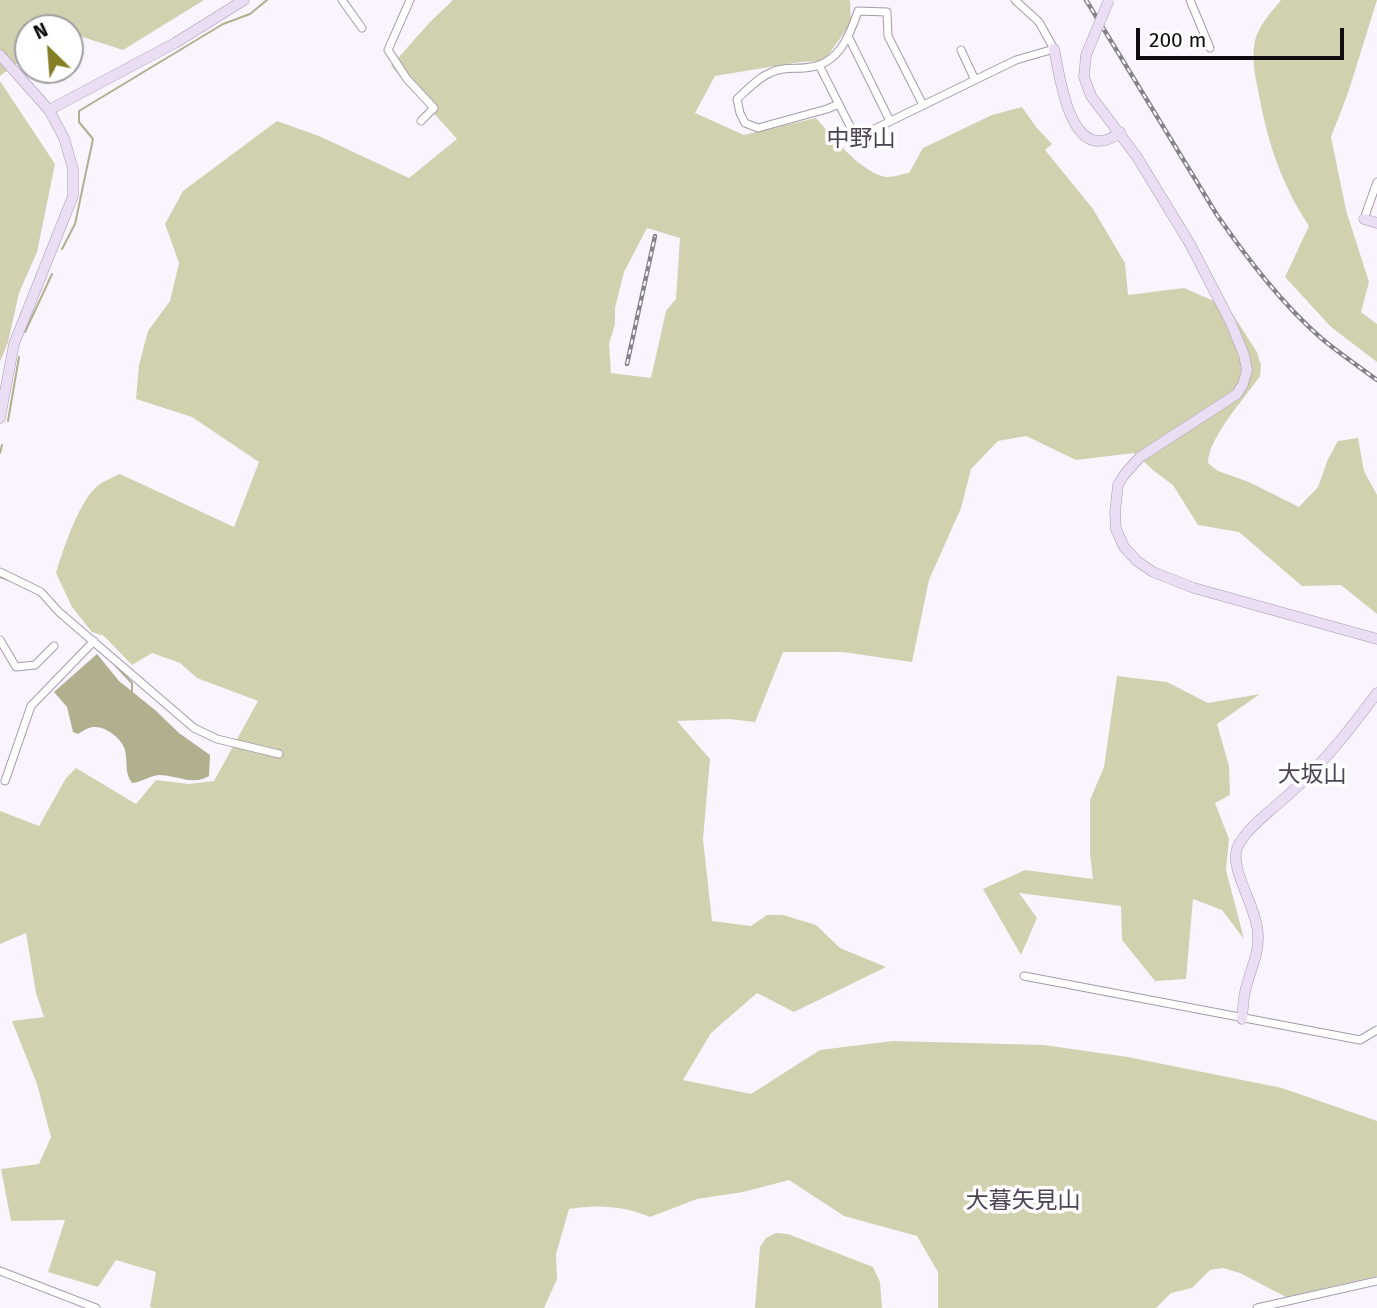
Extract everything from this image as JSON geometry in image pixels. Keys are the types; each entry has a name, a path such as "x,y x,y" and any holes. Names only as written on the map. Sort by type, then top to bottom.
{"street":[{"path":"49,110 175,43 244,0"},
{"path":"342,0 362,28"},
{"path":"411,0 388,50 407,79 434,108 421,121"},
{"path":"1015,0 1039,22 1054,49 1066,101 1078,130 1092,140 1105,141 1120,132"},
{"path":"1109,0 1086,55 1085,85 1120,132 1172,213 1231,323 1247,370 1237,394 1140,457 1124,475 1118,485 1116,529 1124,547 1137,561 1153,572 1194,587 1377,639"},
{"path":"1190,0 1210,48"},
{"path":"839,104 758,128 745,123 737,99 771,72 809,68 830,60 849,38 858,11 887,12 888,36 923,105"},
{"path":"849,38 890,121"},
{"path":"819,65 856,138 1016,60 1054,49"},
{"path":"961,50 975,80"},
{"path":"0,55 49,110 69,152 73,169 73,196 14,344 0,418"},
{"path":"1377,182 1364,219 1377,223"},
{"path":"0,572 41,592 59,612 131,677 194,729 217,739 279,754"},
{"path":"0,640 16,667 35,665 54,646"},
{"path":"5,781 31,706 94,641"},
{"path":"1242,1018 1244,995 1257,957 1258,936 1256,919 1239,871 1236,852 1242,839 1329,755 1377,693"},
{"path":"1024,976 1360,1040 1377,1030"},
{"path":"0,1271 96,1308"},
{"path":"1257,1308 1377,1281"}],"green space":[{"path":"0,0 204,0 123,50 84,37 84,14 14,14 14,66 0,76"},
{"path":"453,0 850,0 851,23 824,61 800,62 715,76 695,113 744,135 816,118 858,162 878,175 887,177 909,173 923,148 992,115 1022,107 1052,144 1045,150 1093,209 1125,263 1128,295 1184,288 1228,307 1257,352 1261,365 1260,376 1220,430 1208,463 1218,471 1249,482 1299,507 1318,487 1338,441 1358,438 1364,471 1377,495 1377,614 1341,585 1302,586 1239,532 1198,525 1173,485 1134,453 1076,460 1026,436 998,441 971,469 961,508 929,580 912,662 843,652 783,652 755,722 729,719 677,721 710,759 703,839 712,921 751,926 767,915 783,915 816,925 840,948 886,967 794,1012 757,993 711,1033 683,1080 751,1094 820,1050 893,1041 1044,1045 1128,1057 1282,1088 1377,1121 1377,1276 1286,1297 1240,1273 1223,1268 1210,1270 1192,1288 1171,1293 1156,1308 938,1308 938,1272 917,1236 844,1216 789,1180 743,1192 697,1199 650,1217 631,1210 610,1207 569,1209 556,1254 557,1279 544,1308 154,1308 150,1307 156,1272 116,1260 98,1287 48,1272 65,1220 11,1221 1,1169 39,1164 51,1137 37,1084 12,1021 44,1017 36,993 26,933 0,944 0,811 39,826 66,778 76,768 136,804 156,780 189,784 214,781 258,701 197,678 180,663 152,653 132,665 104,636 92,632 72,607 56,573 73,525 86,500 100,484 120,474 234,527 259,462 192,417 136,399 139,365 148,331 170,301 179,263 165,224 183,191 277,121 319,136 409,178 457,139 391,66","holes":["647,228 680,238 676,299 666,311 651,378 611,373 609,344 624,272"]},
{"path":"1281,0 1377,0 1348,93 1331,137 1346,210 1369,282 1361,312 1377,324 1377,362 1331,327 1285,277 1309,226 1291,195 1272,147 1254,59 1258,34"},
{"path":"0,81 55,164 37,252 19,293 8,342 0,362"},
{"path":"1117,676 1167,682 1208,703 1260,694 1217,724 1229,766 1230,795 1215,803 1229,839 1226,870 1244,939 1222,910 1193,899 1186,979 1155,981 1122,940 1121,906 1019,893 1037,918 1021,955 983,889 1025,870 1093,879 1090,800 1104,767"},
{"path":"776,1233 788,1234 873,1267 880,1282 882,1308 755,1308 760,1247 766,1238"}],"shaded area":[{"path":"97,654 119,681 179,733 210,755 209,776 191,780 159,775 132,783 127,771 125,750 113,734 99,727 88,728 78,734 73,732 67,707 54,692"}],"waterway":[{"path":"62,249 75,224 93,139 79,122 79,111 223,24 250,14 267,0"},
{"path":"25,332 52,274"},
{"path":"8,421 19,357"},
{"path":"0,453 2,445"},
{"path":"0,577 14,582"},
{"path":"114,664 132,683 132,693"}],"railway":[{"path":"1086,0 1217,215 1253,264 1306,324 1377,380"},
{"path":"627,364 655,236"}],"district":[{"name":"中野山","path":"861,140"},
{"name":"大坂山","path":"1312,776"},
{"name":"大暮矢見山","path":"1023,1202"}]}
